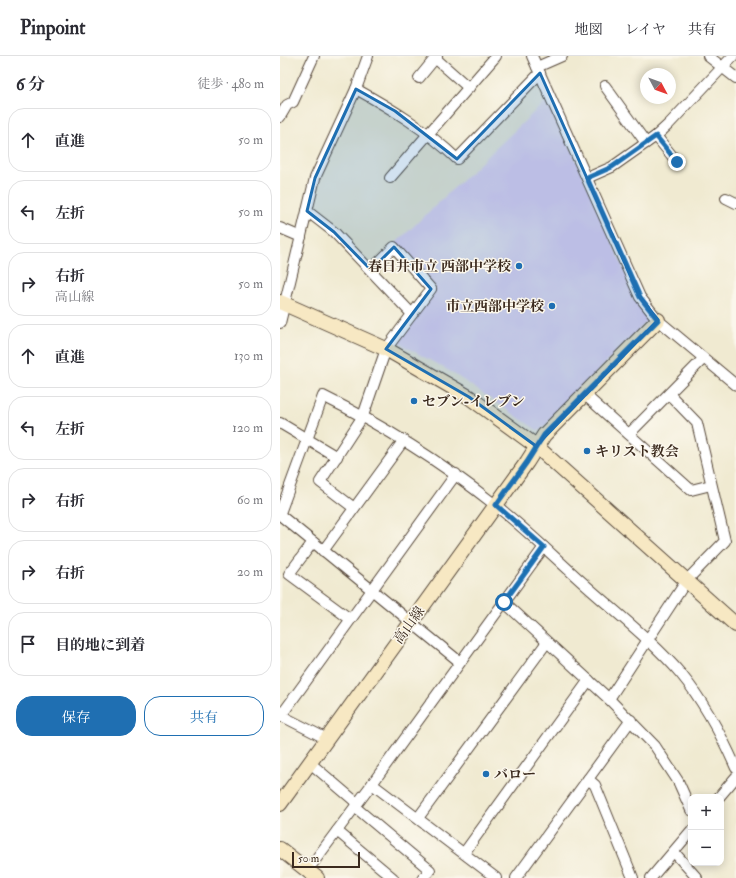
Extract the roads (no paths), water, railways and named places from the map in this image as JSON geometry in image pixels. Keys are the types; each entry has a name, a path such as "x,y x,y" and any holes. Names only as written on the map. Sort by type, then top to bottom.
{"street":[{"path":"280,117 287,105 293,102 314,56"},
{"path":"280,323 282,303 301,237 315,178 356,89 368,56"},
{"path":"390,178 496,56"},
{"path":"532,56 640,297 658,320 736,385"},
{"path":"356,89 395,111 428,135 457,159 539,70 562,56"},
{"path":"708,56 736,78"},
{"path":"587,178 612,167 656,136 733,56"},
{"path":"420,78 436,57 469,88"},
{"path":"605,86 646,143"},
{"path":"656,136 677,162"},
{"path":"726,198 736,203"},
{"path":"307,212 334,232 412,314"},
{"path":"280,228 301,237"},
{"path":"354,508 320,482 363,416 386,349 431,289 394,247 371,270"},
{"path":"282,303 386,349 469,397 536,446 736,625"},
{"name":"高山線","path":"280,804 527,462 544,435 658,320"},
{"path":"629,434 704,359"},
{"path":"584,394 690,490 711,485"},
{"path":"609,699 687,580 725,540 697,423 669,394"},
{"path":"460,662 323,551 280,514 323,396 363,416 404,440 456,474 496,505 544,547 648,641 681,674 701,700 719,729 736,768"},
{"path":"280,423 337,456"},
{"path":"323,551 404,440"},
{"path":"327,739 280,716 456,474"},
{"path":"313,542 289,574 350,619"},
{"path":"280,849 312,874 337,831 544,547"},
{"path":"504,602 609,699 655,746 678,781 688,803"},
{"path":"418,818 547,642"},
{"path":"464,853 589,680"},
{"path":"516,878 631,720"},
{"path":"309,762 430,870 423,878"},
{"path":"722,794 736,777"},
{"path":"588,780 595,785 633,878"},
{"path":"372,784 496,878"},
{"path":"337,831 393,878"},
{"path":"651,878 688,835"},
{"path":"674,852 697,878"}],"place":[{"name":"春日井市立 西部中学校","path":"519,266"},
{"name":"市立西部中学校","path":"552,306"},
{"name":"セブン-イレブン","path":"414,401"},
{"name":"キリスト教会","path":"587,451"},
{"name":"バロー","path":"486,774"}]}
